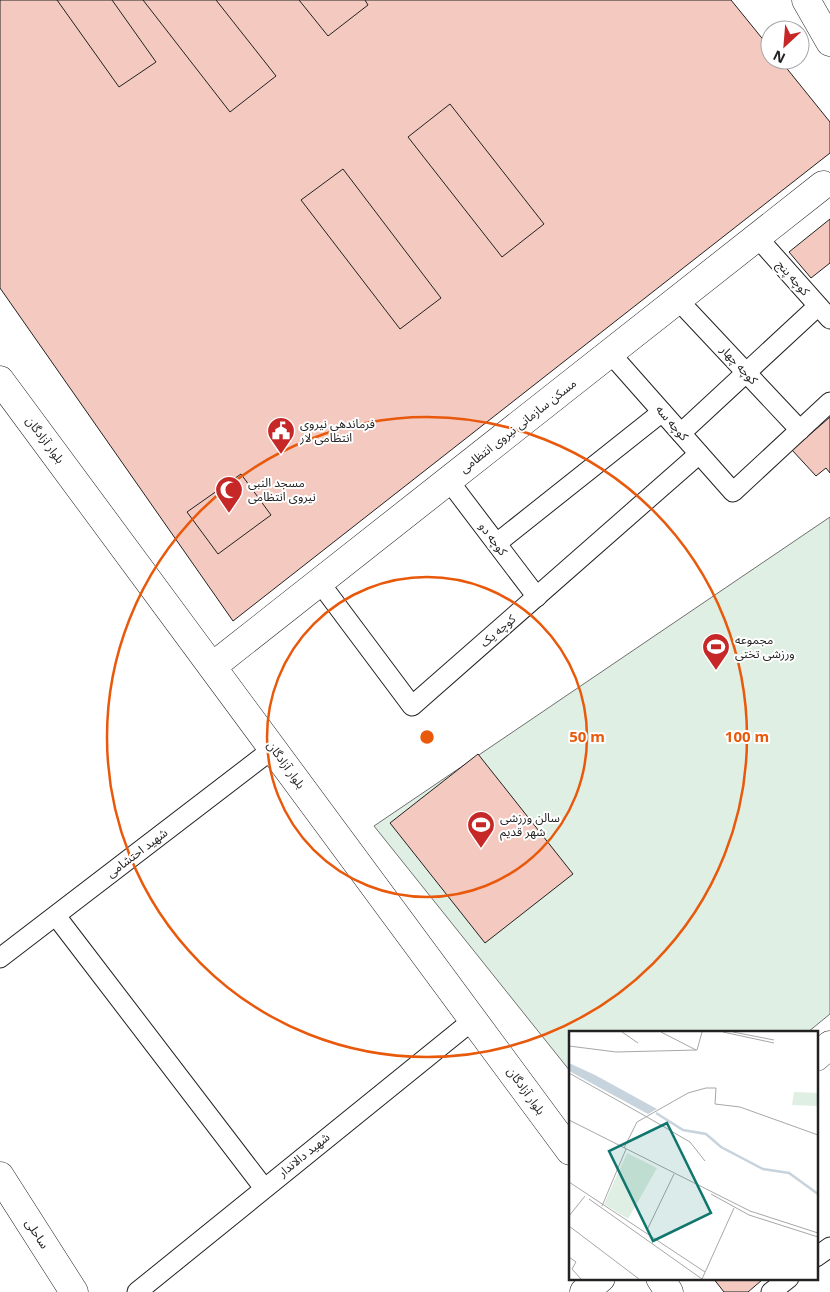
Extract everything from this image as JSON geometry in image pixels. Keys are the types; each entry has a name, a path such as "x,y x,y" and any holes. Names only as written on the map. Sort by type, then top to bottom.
{"main road":[{"path":"806,0 830,42"},
{"name":"مسکن سازمانی نیروی انتظامی","path":"213,666 823,185"},
{"name":"بلوار آزادگان","path":"0,380 274,748 569,1150"},
{"path":"818,1055 830,1046"},
{"name":"ساحلی","path":"0,1176 74,1292"},
{"path":"584,1292 599,1280"},
{"path":"661,1280 669,1292"}],"street":[{"name":"کوچه پنج","path":"756,237 824,313"},
{"name":"کوچه چهار","path":"678,300 800,430"},
{"path":"681,433 747,373 824,313"},
{"name":"کوچه سه","path":"610,353 733,492 800,430"},
{"path":"800,430 830,402"},
{"path":"497,543 662,412"},
{"name":"کوچه یک","path":"320,583 412,706 699,454"},
{"name":"کوچه دو","path":"449,481 537,597"},
{"name":"شهید احتشامی","path":"0,958 274,748"},
{"path":"56,916 264,1188"},
{"name":"شهید دالاندار","path":"137,1292 473,1020"},
{"path":"818,1256 830,1247"},
{"path":"771,1292 786,1280"}],"green space":[{"name":"مجموعه ورزشی تختی","path":"830,517 830,1014 809,1031 569,1031 569,1070 374,826"}],"building":[{"name":"فرماندهی نیروی انتظامی لار","path":"0,0 731,0 760,36 760,70 788,70 830,122 830,153 233,621 0,288"},
{"path":"57,0 112,0 156,62 119,87"},
{"path":"143,0 216,0 276,76 230,112"},
{"path":"299,0 365,0 368,5 328,36"},
{"path":"450,104 544,224 502,257 408,137"},
{"path":"343,169 441,298 400,329 301,200"},
{"path":"830,219 830,263 811,278 789,252"},
{"path":"830,417 830,473 826,468 816,476 792,450"},
{"name":"مسجد النبی نیروی انتظامی","path":"241,474 271,515 218,554 187,512"},
{"name":"سالن ورزشی شهر قدیم","path":"478,754 573,874 485,943 390,823"},
{"path":"715,1280 762,1280 748,1292 724,1292"}],"place":[{"name":"فرماندهی نیروی انتظامی لار","path":"281,455"},
{"name":"مسجد النبی نیروی انتظامی","path":"229,514"},
{"name":"مجموعه ورزشی تختی","path":"716,671"},
{"name":"سالن ورزشی شهر قدیم","path":"481,849"}]}
